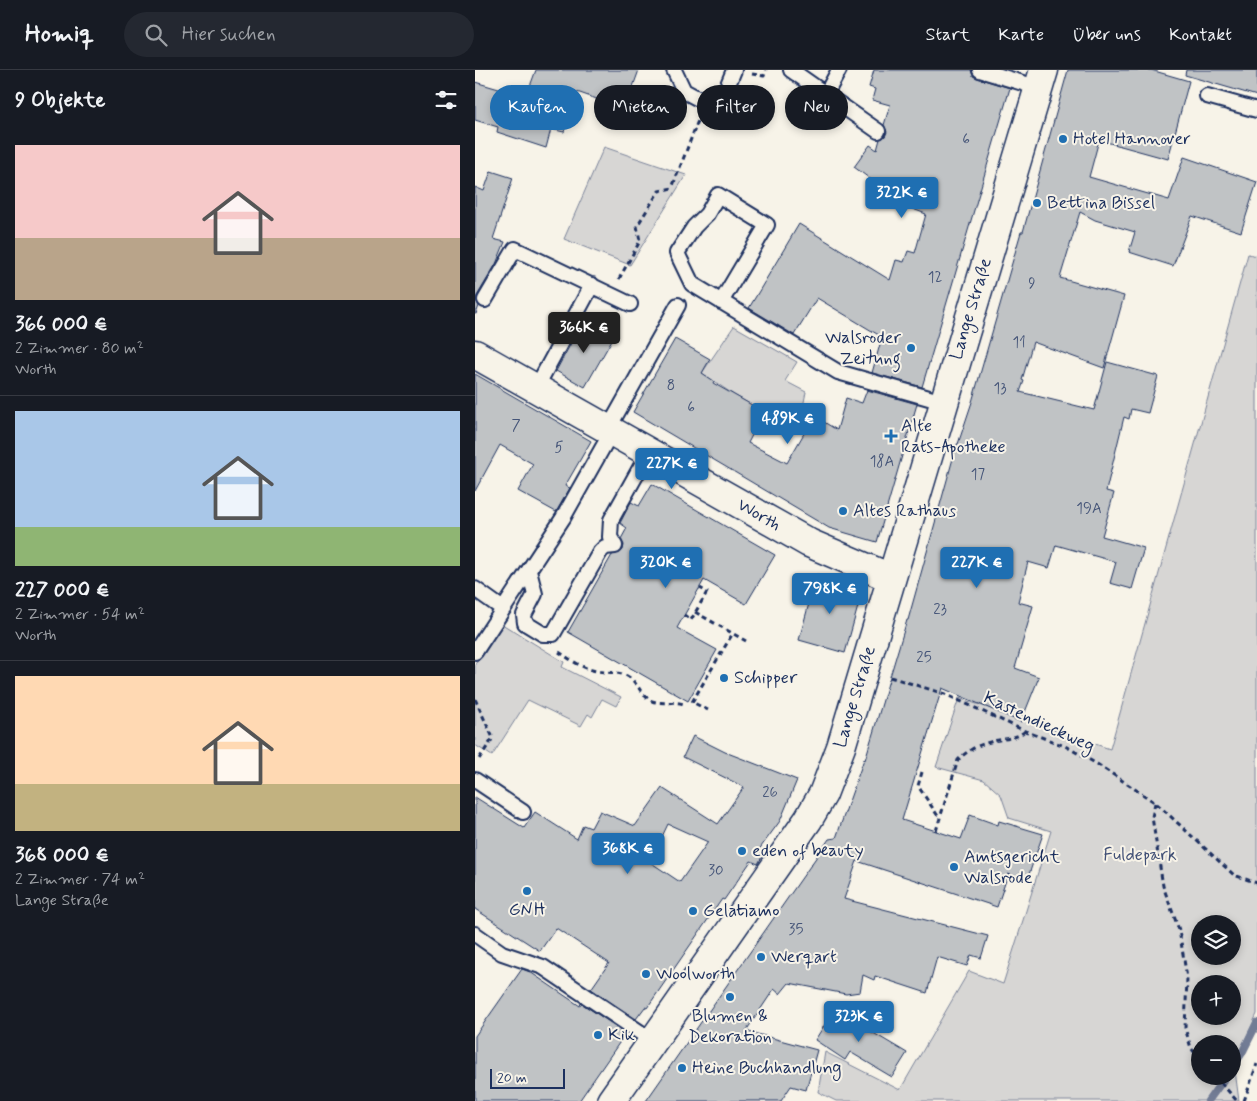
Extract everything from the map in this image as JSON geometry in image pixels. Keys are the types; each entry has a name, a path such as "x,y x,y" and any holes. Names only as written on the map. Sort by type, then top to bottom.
{"main road":[{"name":"Lange Straße","path":"611,1101 808,820 823,794 841,747 1041,79"},
{"name":"Worth","path":"475,354 809,543 879,573 891,576"}],"lane":[{"path":"674,70 684,90 697,98 712,99 725,92 734,70"},
{"path":"791,70 813,85"},
{"path":"831,85 839,70"},
{"path":"981,70 1041,79"},
{"path":"1207,96 1257,110"},
{"path":"848,110 878,131"},
{"path":"721,302 767,226 718,195 707,214 694,227 677,253 691,284 721,302 838,372 943,402"},
{"path":"485,300 515,249 629,304"},
{"path":"536,388 593,285"},
{"path":"475,652 563,518 678,305"},
{"path":"529,571 535,594 524,615 525,623 543,634 553,634 601,552 605,547 615,546 610,538 611,520 649,452"},
{"path":"475,589 503,609"},
{"path":"475,780 523,812"},
{"path":"475,934 502,953 543,967 653,1041"}],"path":[{"path":"628,264 640,241 637,226 659,191 672,188 695,128"},
{"path":"684,615 691,620 707,592 700,588"},
{"path":"695,612 746,640"},
{"path":"708,710 692,702 733,633"},
{"path":"571,660 586,669 598,672 615,672 627,676 634,681 647,698 653,701 663,704 675,702 686,705"},
{"name":"Kastendieckweg","path":"864,670 945,694 1025,731 1065,746 1097,764 1156,803 1234,875 1256,883"},
{"path":"475,699 493,738 482,753"},
{"path":"936,831 958,760 966,752 990,742 1019,736 1025,731"},
{"path":"922,772 918,786 940,819"},
{"path":"1156,803 1152,817 1163,886 1179,930 1187,978 1185,1028 1191,1048"},
{"path":"1244,1101 1257,1064"},
{"path":"1222,1085 1237,1101"}],"green space":[{"path":"604,147 686,175 630,265 564,239"},
{"name":"Fuldepark","path":"1248,254 1257,256 1257,1014 1241,1048 1241,1035 1191,1035 1191,1085 1237,1085 1239,1101 836,1101 818,1092 825,1052 900,1090 969,971 1003,984 1051,831 1009,818 1001,795 984,780 936,767 959,698 1110,749"},
{"path":"734,326 797,362 785,381 806,392 802,412 793,428 734,395 702,373"},
{"path":"502,624 564,662 562,667 621,697 616,706 602,699 592,717 588,714 581,726 528,700 492,756 475,745 475,664"}],"building":[{"path":"536,70 639,70 634,85 594,85 594,98 584,94 584,85 530,85"},
{"path":"874,70 971,70 973,76 977,78 1010,88 922,387 872,373 882,337 817,298 794,335 749,308 799,224 890,280 896,260 904,262 908,251 915,253 926,214 889,200 870,186 873,181 854,167 870,145 877,150 880,139 887,132 884,125 890,105 872,100 875,89 869,87"},
{"path":"1068,70 1151,70 1189,81 1168,159 1099,140 1089,177 1169,200 1184,157 1257,182 1241,232 1192,216 1173,266 1129,252 1135,232 1095,220 1080,212 1060,278 1124,296 1104,368 1033,342 1020,392 1094,410 1107,362 1158,376 1148,413 1131,409 1129,419 1124,417 1106,491 1114,493 1102,536 1144,548 1132,589 1110,583 1116,562 1056,545 1049,568 1028,562 1018,602 1033,606 1015,668 1039,677 1021,722 942,688 902,820 961,839 970,815 998,825 999,821 1043,834 1027,880 1008,874 997,907 857,861 844,899 988,936 981,958 971,955 967,966 937,957 927,993 875,976 874,980 863,975 860,992 846,994 789,983 780,994 774,989 746,1031 817,1050 806,1090 791,1086 781,1101 646,1101 829,839 836,838 865,760 908,620 957,444 972,402 1021,232 1023,232"},
{"path":"1186,70 1257,70 1257,96 1185,75"},
{"path":"475,82 490,86 490,125 475,120"},
{"path":"497,130 551,130 546,148 497,132"},
{"path":"491,171 513,178 493,239 505,242 496,264 477,296 476,300 479,306 475,314 475,187 484,191"},
{"path":"583,321 613,338 585,387 556,371"},
{"path":"675,339 710,359 702,373 714,381 713,383 764,412 748,443 787,463 814,416 837,430 846,398 862,403 867,390 917,404 877,542 829,528 633,412"},
{"path":"475,374 591,441 565,486 570,488 556,512 518,491 533,464 500,445 475,491"},
{"path":"652,484 775,555 746,604 704,580 677,628 717,650 688,701 568,632 612,555 623,550 624,545 621,539 627,528 620,523 631,502 639,506"},
{"path":"817,574 832,583 862,592 845,653 799,640"},
{"path":"693,736 725,752 797,780 780,821 758,851 763,855 758,864 751,861 724,900 722,899 647,1008 645,1007 636,1019 591,989 609,963 556,928 540,951 475,909 475,797 524,828 535,812 577,839 583,825 591,828 600,811 635,826 662,788 718,824 744,787 683,757","holes":["668,824 708,842 680,882 650,862"]},
{"path":"522,969 530,972 580,1006 581,1003 626,1033 579,1101 475,1101 475,1036"},
{"path":"836,1007 866,1026 865,1028 907,1053 892,1077 850,1052 845,1060 815,1040"}],"waterway":[{"path":"1241,1054 1257,1023"},
{"path":"1208,1101 1220,1085"}],"place":[{"name":"Hotel Hannover","path":"1063,139"},
{"name":"Bettina Bissel","path":"1037,203"},
{"name":"Walsroder Zeitung","path":"911,348"},
{"name":"Alte Rats-Apotheke","path":"891,436"},
{"name":"Altes Rathaus","path":"843,511"},
{"name":"Schipper","path":"724,678"},
{"name":"eden of beauty","path":"742,851"},
{"name":"Amtsgericht Walsrode","path":"954,867"},
{"name":"GNH","path":"527,891"},
{"name":"Gelatiamo","path":"693,911"},
{"name":"Werqart","path":"761,957"},
{"name":"Woolworth","path":"646,974"},
{"name":"Blumen & Dekoration","path":"730,997"},
{"name":"Kik","path":"598,1035"},
{"name":"Heine Buchhandlung","path":"682,1068"}]}
